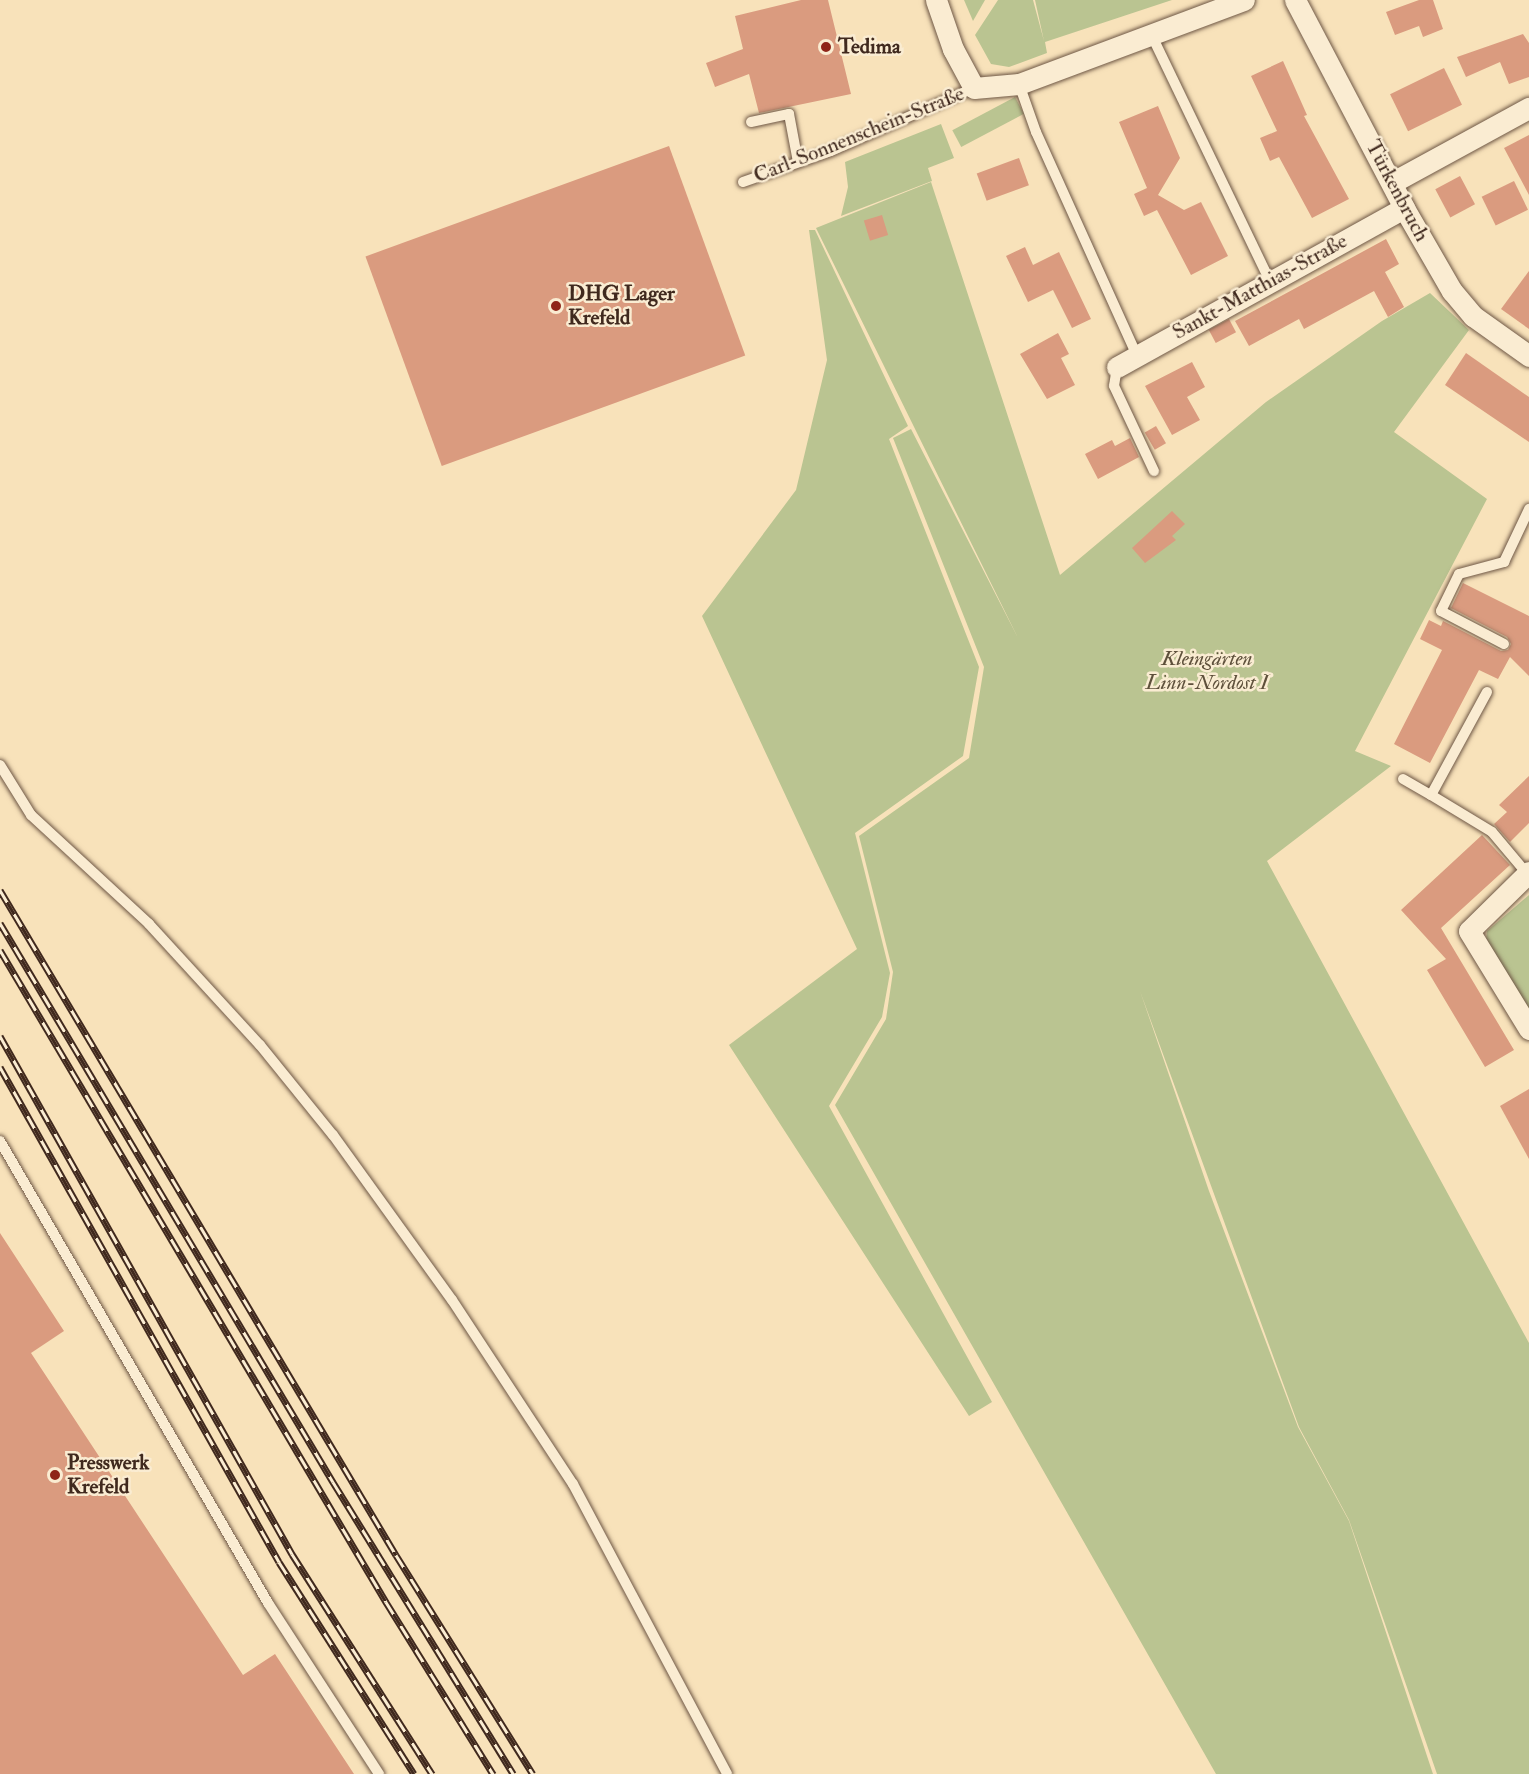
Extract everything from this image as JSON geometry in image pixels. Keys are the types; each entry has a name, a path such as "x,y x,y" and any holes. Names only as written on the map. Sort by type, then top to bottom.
{"street":[{"name":"Carl-Sonnenschein-Straße","path":"936,0 953,49 974,88 1018,84 1244,0"},
{"name":"Türkenbruch","path":"1295,0 1393,182 1404,208 1452,291 1473,316 1529,356"},
{"path":"1393,182 1529,108"},
{"name":"Sankt-Matthias-Straße","path":"1116,367 1404,208"},
{"path":"1528,874 1469,930 1529,1029"}],"lane":[{"path":"1152,36 1270,281"},
{"path":"1018,84 1036,132 1137,356"},
{"name":"Carl-Sonnenschein-Straße","path":"743,182 798,162 974,88"},
{"path":"751,122 789,114 798,162"},
{"path":"1116,367 1113,386 1154,471"},
{"path":"1504,644 1441,611 1459,574 1504,562 1529,509"},
{"path":"1431,795 1487,692"},
{"path":"0,765 31,815 149,924 260,1046 333,1135 452,1300 573,1485 727,1774"},
{"path":"1403,779 1492,832 1528,874"},
{"path":"0,1142 268,1603 379,1774"}],"green space":[{"path":"964,0 985,0 973,21"},
{"path":"998,0 1033,0 1044,41 1035,0 1172,0 1045,42 1047,53 1009,67 991,64 975,35"},
{"path":"1015,97 1024,114 961,147 952,130"},
{"path":"941,124 954,158 928,168 932,181 841,216 848,187 845,162"},
{"name":"Kleingärten Linn-Nordost I","path":"931,182 1060,575 1266,402 1382,321 1430,293 1469,330 1394,432 1487,499 1355,751 1391,766 1267,861 1529,1343 1529,1774 1437,1774 1349,1520 1299,1427 1140,991 1209,1191 1298,1427 1349,1521 1433,1774 1216,1774 835,1105 886,1019 893,972 859,836 969,758 984,667 893,438 911,429 1018,638 816,228"},
{"path":"809,230 815,230 908,426 889,439 979,667 963,756 855,833 890,973 882,1017 829,1106 992,1402 969,1416 729,1045 857,949 702,616 796,490 827,360"},
{"path":"1529,895 1529,1012 1486,940 1487,931"}],"building":[{"path":"801,0 828,0 851,94 759,113 749,74 715,87 706,63 743,49 735,16"},
{"path":"1419,0 1433,0 1443,29 1423,37 1419,26 1395,35 1386,12"},
{"path":"1523,34 1529,43 1529,77 1509,84 1500,62 1466,77 1457,57"},
{"path":"1283,61 1307,115 1304,116 1349,199 1312,218 1279,157 1270,161 1260,138 1277,131 1251,76"},
{"path":"1444,68 1462,105 1408,131 1390,94"},
{"path":"1158,106 1180,158 1158,195 1184,210 1201,202 1228,256 1191,275 1157,210 1144,216 1134,194 1147,188 1119,122"},
{"path":"1529,135 1529,195 1504,148"},
{"name":"DHG Lager Krefeld","path":"669,146 745,356 442,466 365,256"},
{"path":"1019,158 1029,185 987,201 977,173"},
{"path":"1460,176 1475,204 1450,217 1435,189"},
{"path":"1514,181 1528,210 1496,226 1482,197"},
{"path":"882,215 888,235 870,241 864,221"},
{"path":"1386,239 1399,264 1385,272 1404,307 1388,317 1374,291 1304,329 1299,319 1249,346 1235,321"},
{"path":"1025,247 1033,265 1059,252 1091,319 1072,328 1053,290 1028,302 1006,256"},
{"path":"1529,271 1529,329 1501,309"},
{"path":"1229,319 1236,332 1216,343 1209,330"},
{"path":"1058,333 1069,354 1061,358 1075,385 1047,399 1020,354"},
{"path":"1466,353 1529,397 1529,442 1445,385"},
{"path":"1192,362 1205,387 1187,397 1200,420 1172,435 1145,386"},
{"path":"1156,426 1166,443 1155,450 1145,432"},
{"path":"1130,438 1139,457 1098,479 1085,454 1112,440 1115,446"},
{"path":"1172,511 1185,524 1172,536 1176,540 1145,563 1132,548"},
{"path":"1463,583 1529,616 1529,676 1510,657 1498,679 1479,670 1430,763 1394,744 1442,650 1420,639 1429,620 1441,626 1443,621 1501,651 1508,650 1511,644 1507,637 1451,608"},
{"path":"1529,776 1529,823 1510,842 1494,824 1507,812 1499,805"},
{"path":"1482,835 1510,865 1441,928 1514,1050 1485,1067 1427,970 1446,959 1401,910"},
{"path":"1529,1089 1529,1159 1500,1106"},
{"name":"Presswerk Krefeld","path":"0,1233 64,1331 31,1353 243,1675 275,1654 354,1774 0,1774"}],"railway":[{"path":"0,890 396,1555 533,1774"},
{"path":"0,923 333,1482 513,1774"},
{"path":"0,950 386,1602 493,1774"},
{"path":"0,1036 292,1554 432,1774"},
{"path":"0,1067 279,1562 414,1774"}],"place":[{"name":"Tedima","path":"826,47"},
{"name":"DHG Lager Krefeld","path":"556,306"},
{"name":"Presswerk Krefeld","path":"55,1475"}]}
